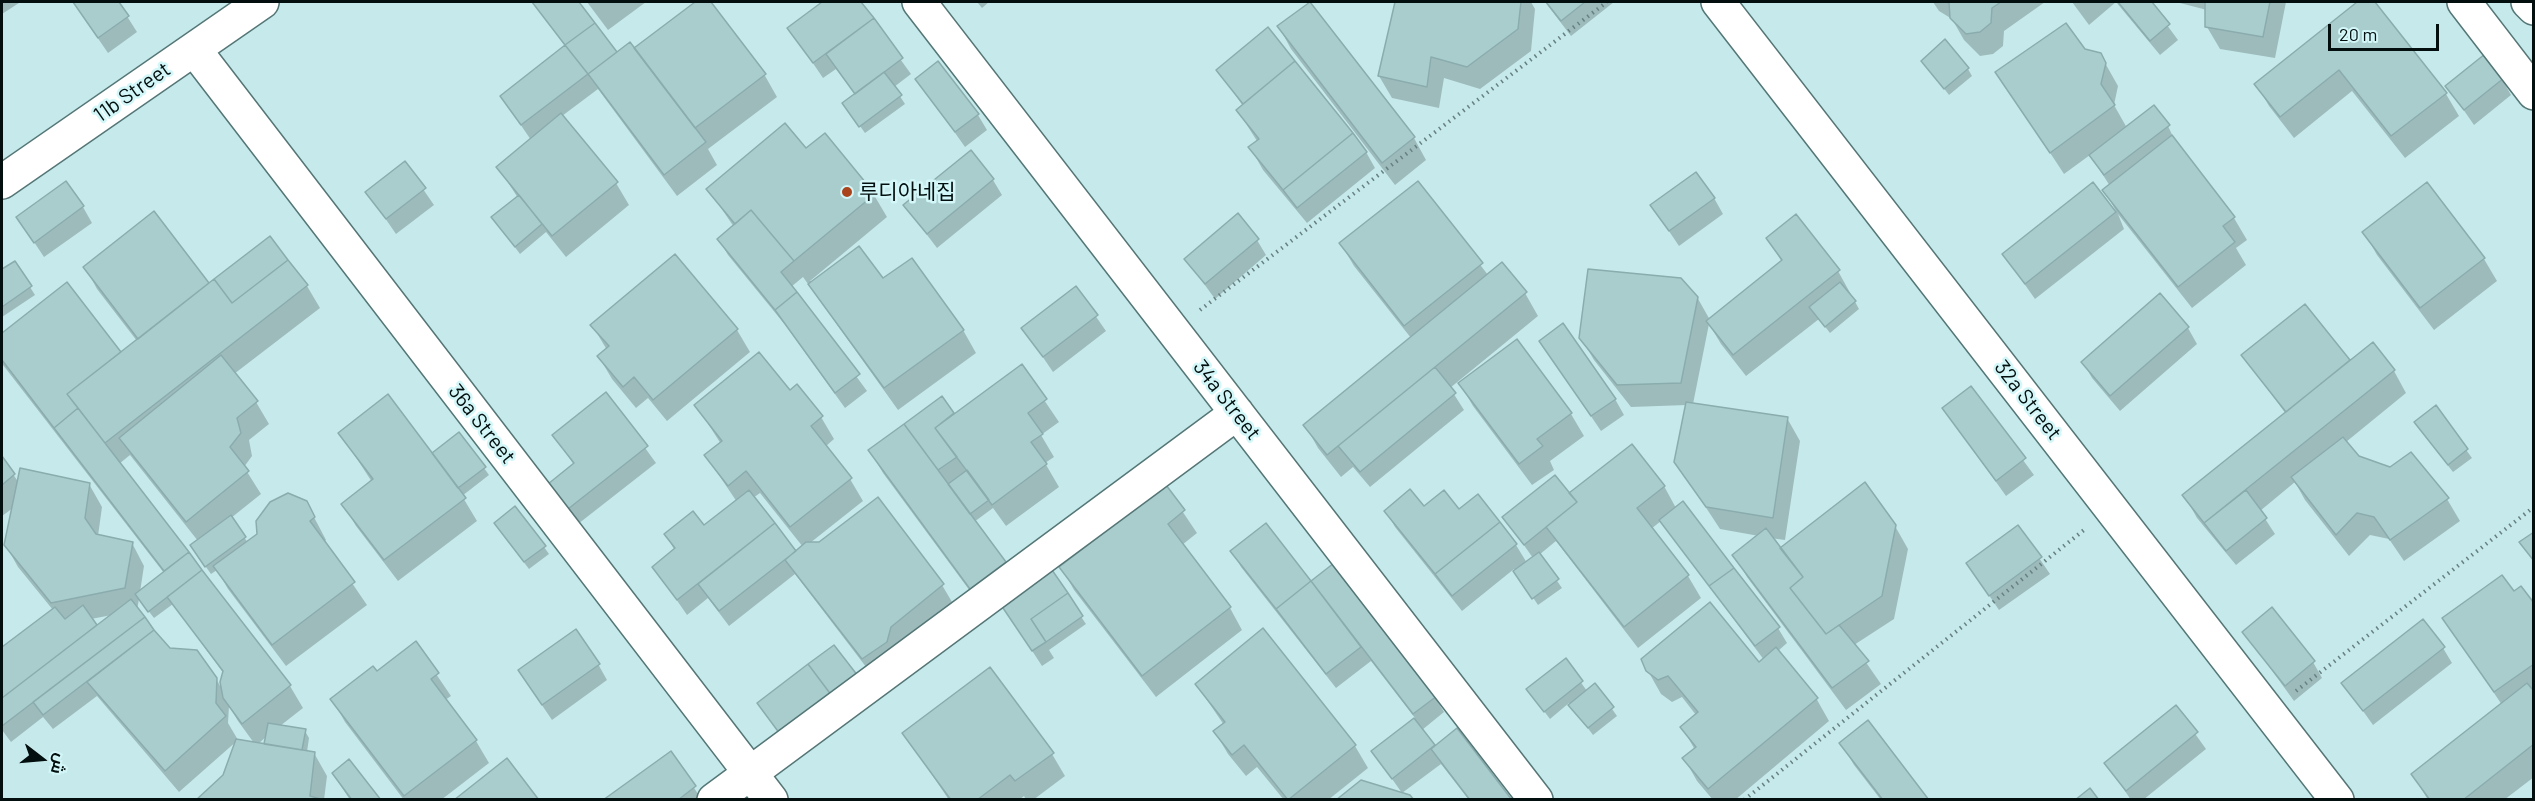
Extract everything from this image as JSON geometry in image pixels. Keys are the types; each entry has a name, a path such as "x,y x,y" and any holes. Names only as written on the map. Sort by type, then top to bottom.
{"street":[{"name":"11b Street","path":"2,182 262,2"},
{"name":"34a Street","path":"919,2 1536,800"},
{"path":"2464,2 2534,93"},
{"path":"2496,2 2496,44"},
{"path":"2528,2 2534,8"},
{"name":"32a Street","path":"1728,5 2337,800"},
{"name":"36a Street","path":"194,49 771,800"},
{"path":"714,800 1237,413"}],"path":[{"path":"1174,330 1607,2"},
{"path":"2269,712 2534,507"},
{"path":"1744,800 2112,509"}],"building":[{"path":"73,2 119,2 129,16 98,38"},
{"path":"532,2 579,2 595,23 565,45"},
{"path":"695,2 711,2 766,74 695,128 634,48"},
{"path":"822,2 861,2 874,18 813,63 787,28"},
{"path":"1310,2 1415,137 1382,163 1277,26"},
{"path":"1395,2 1521,2 1518,29 1467,67 1431,57 1427,87 1378,76"},
{"path":"1546,2 1585,2 1561,21"},
{"path":"1946,2 2001,2 1992,8 1991,23 1980,32 1966,34 1950,18 1949,3"},
{"path":"2118,2 2152,2 2170,24 2150,41"},
{"path":"2205,2 2270,2 2263,37 2205,27"},
{"path":"2357,2 2375,2 2447,93 2391,136 2339,70 2280,117 2254,84"},
{"path":"874,18 903,58 855,94 826,54"},
{"path":"595,23 617,52 588,74 565,45"},
{"path":"2066,23 2085,49 2101,53 2106,63 2101,84 2115,105 2050,153 1995,72"},
{"path":"1268,27 1295,61 1243,104 1216,70"},
{"path":"1945,39 1969,68 1944,89 1921,61"},
{"path":"630,42 706,142 664,175 588,74"},
{"path":"565,45 588,74 521,125 500,96"},
{"path":"2485,54 2504,78 2464,110 2445,86"},
{"path":"938,61 979,114 955,132 915,79"},
{"path":"1295,61 1353,133 1283,190 1248,147 1259,139 1236,110"},
{"path":"884,72 902,95 859,127 842,103"},
{"path":"2154,105 2170,125 2104,175 2089,155"},
{"path":"561,113 618,182 552,236 496,167"},
{"path":"785,123 806,148 825,133 875,194 794,261 751,210 735,224 706,189"},
{"path":"1353,133 1367,152 1297,208 1283,190"},
{"path":"2172,135 2235,217 2223,226 2235,242 2178,287 2102,190"},
{"path":"971,150 994,179 927,234 903,205"},
{"path":"405,161 426,188 386,219 365,192"},
{"path":"1696,172 1715,198 1669,231 1650,205"},
{"path":"66,181 84,206 34,243 16,217"},
{"path":"1418,181 1483,263 1404,326 1339,243"},
{"path":"2093,182 2116,212 2025,284 2002,254"},
{"path":"2427,182 2485,258 2420,308 2362,232"},
{"path":"519,195 542,224 515,247 491,217"},
{"path":"751,210 794,261 781,272 797,292 775,310 717,239"},
{"path":"154,211 209,283 138,339 83,267"},
{"path":"1238,213 1259,239 1205,284 1184,259"},
{"path":"1796,214 1840,270 1733,355 1706,321 1782,260 1766,238"},
{"path":"270,236 288,260 232,303 214,279"},
{"path":"859,246 883,278 912,258 964,330 884,388 808,284"},
{"path":"675,254 738,329 653,400 634,377 623,387 597,356 609,346 590,325"},
{"path":"288,260 308,285 105,443 67,394 214,279 232,303"},
{"path":"15,261 32,286 2,307 2,269"},
{"path":"1502,262 1527,292 1327,455 1303,425"},
{"path":"1588,269 1681,278 1698,297 1681,383 1617,385 1579,338"},
{"path":"67,282 121,352 67,394 78,408 54,428 2,360 2,333"},
{"path":"1840,282 1856,301 1825,327 1809,307"},
{"path":"1076,286 1098,315 1043,357 1021,328"},
{"path":"797,292 860,374 835,393 775,310"},
{"path":"2160,293 2189,327 2110,396 2081,362"},
{"path":"2305,304 2350,360 2286,412 2241,355"},
{"path":"1563,323 1616,399 1591,416 1539,341"},
{"path":"1517,339 1572,413 1537,439 1543,446 1519,464 1458,383"},
{"path":"2373,342 2395,370 2204,523 2182,495"},
{"path":"759,352 790,390 797,384 823,416 811,426 852,478 790,527 746,471 728,486 704,455 722,441 694,405"},
{"path":"221,355 258,401 237,418 241,433 230,447 249,471 186,522 119,438"},
{"path":"1022,364 1047,399 1028,413 1043,434 1031,442 1047,464 992,505 935,428"},
{"path":"1435,367 1456,393 1360,472 1338,446"},
{"path":"1971,386 2026,458 1996,481 1942,408"},
{"path":"606,392 648,446 568,509 548,484 574,463 552,435"},
{"path":"388,394 466,498 384,560 341,504 373,479 338,433"},
{"path":"942,396 954,413 935,428 957,457 938,470 904,424"},
{"path":"1686,402 1788,417 1773,518 1706,507 1674,462"},
{"path":"2436,405 2468,449 2448,465 2414,422"},
{"path":"78,408 189,552 164,571 54,428"},
{"path":"904,424 1006,562 970,589 868,450"},
{"path":"459,432 486,467 458,488 432,453"},
{"path":"2343,437 2359,456 2390,467 2411,452 2449,498 2390,540 2374,517 2357,513 2336,535 2291,477"},
{"path":"1632,444 1665,486 1637,508 1689,575 1624,627 1546,527 1577,502 1569,493"},
{"path":"2,456 15,474 2,485"},
{"path":"20,468 90,483 85,518 96,534 133,542 125,588 51,603 4,545"},
{"path":"967,470 989,500 970,514 948,484"},
{"path":"1555,475 1577,502 1524,545 1502,517"},
{"path":"1865,482 1896,525 1882,596 1826,634 1790,588 1803,577 1780,548"},
{"path":"1166,485 1185,510 1168,524 1231,607 1142,676 1059,567"},
{"path":"1410,489 1424,506 1444,490 1459,509 1478,494 1500,522 1435,574 1384,511"},
{"path":"749,490 775,523 677,600 652,567 675,548 664,534 693,511 704,525"},
{"path":"2246,490 2267,518 2226,551 2204,523"},
{"path":"288,493 307,501 315,517 310,521 355,582 272,645 213,566 257,534 256,521 270,502"},
{"path":"878,497 944,584 891,627 887,642 862,659 785,560 806,542 819,542"},
{"path":"1683,501 1734,568 1709,586 1659,520"},
{"path":"515,506 546,546 524,562 494,523"},
{"path":"231,515 246,537 205,567 190,545"},
{"path":"1500,522 1517,544 1452,596 1435,574"},
{"path":"775,523 796,551 719,611 698,584"},
{"path":"1266,523 1311,581 1276,609 1230,551"},
{"path":"2018,525 2042,557 1989,596 1966,563"},
{"path":"1766,528 1803,577 1790,588 1826,634 1839,625 1869,661 1832,688 1732,555"},
{"path":"2534,532 2534,561 2519,542"},
{"path":"189,552 202,570 148,612 135,594"},
{"path":"1539,552 1559,579 1532,599 1513,571"},
{"path":"1334,563 1437,696 1413,714 1311,581"},
{"path":"1734,568 1780,627 1755,646 1709,586"},
{"path":"202,570 291,685 242,724 223,698 220,682 223,671 167,597"},
{"path":"1052,570 1068,593 1031,619 1046,642 1032,651 1001,605"},
{"path":"2502,575 2514,591 2521,586 2534,603 2534,664 2494,692 2442,618"},
{"path":"1311,581 1361,647 1326,674 1276,609"},
{"path":"1068,593 1083,616 1046,642 1031,619"},
{"path":"131,599 145,617 2,726 2,698"},
{"path":"1710,602 1759,662 1776,647 1818,698 1708,789 1682,758 1696,747 1680,727 1698,712 1668,676 1658,680 1646,671 1641,659"},
{"path":"83,605 97,625 2,698 2,647 55,607 65,619"},
{"path":"2272,607 2315,661 2285,686 2242,632"},
{"path":"145,617 154,630 43,715 33,702"},
{"path":"2423,619 2445,647 2363,711 2341,683"},
{"path":"1263,628 1356,745 1288,800 1244,745 1232,755 1213,731 1225,722 1195,684"},
{"path":"576,629 600,664 542,705 518,670"},
{"path":"154,630 170,648 197,650 217,678 216,703 226,716 165,771 87,682"},
{"path":"416,641 439,673 431,679 477,740 404,796 330,699 373,666 377,671"},
{"path":"834,645 858,676 832,696 808,664"},
{"path":"1566,658 1583,681 1544,712 1526,689"},
{"path":"808,664 832,696 780,734 757,703"},
{"path":"990,667 1054,753 1015,781 1010,775 977,800 951,800 902,733"},
{"path":"1595,683 1614,707 1588,728 1568,705"},
{"path":"2527,683 2534,691 2534,744 2463,800 2430,800 2411,774"},
{"path":"2176,705 2198,732 2126,791 2104,763"},
{"path":"1414,718 1435,745 1392,779 1371,751"},
{"path":"1868,720 1929,800 1883,800 1839,743"},
{"path":"268,723 306,729 302,750 264,744"},
{"path":"1457,728 1512,800 1470,800 1431,749"},
{"path":"236,739 315,752 310,796 324,800 196,800 223,775"},
{"path":"671,751 696,786 678,800 603,800"},
{"path":"507,758 539,800 454,800"},
{"path":"349,759 381,800 352,800 332,773"},
{"path":"1361,780 1410,795 1414,800 1336,800"},
{"path":"2090,788 2099,800 2075,800"}],"place":[{"name":"루디아네집","path":"847,192"}]}
